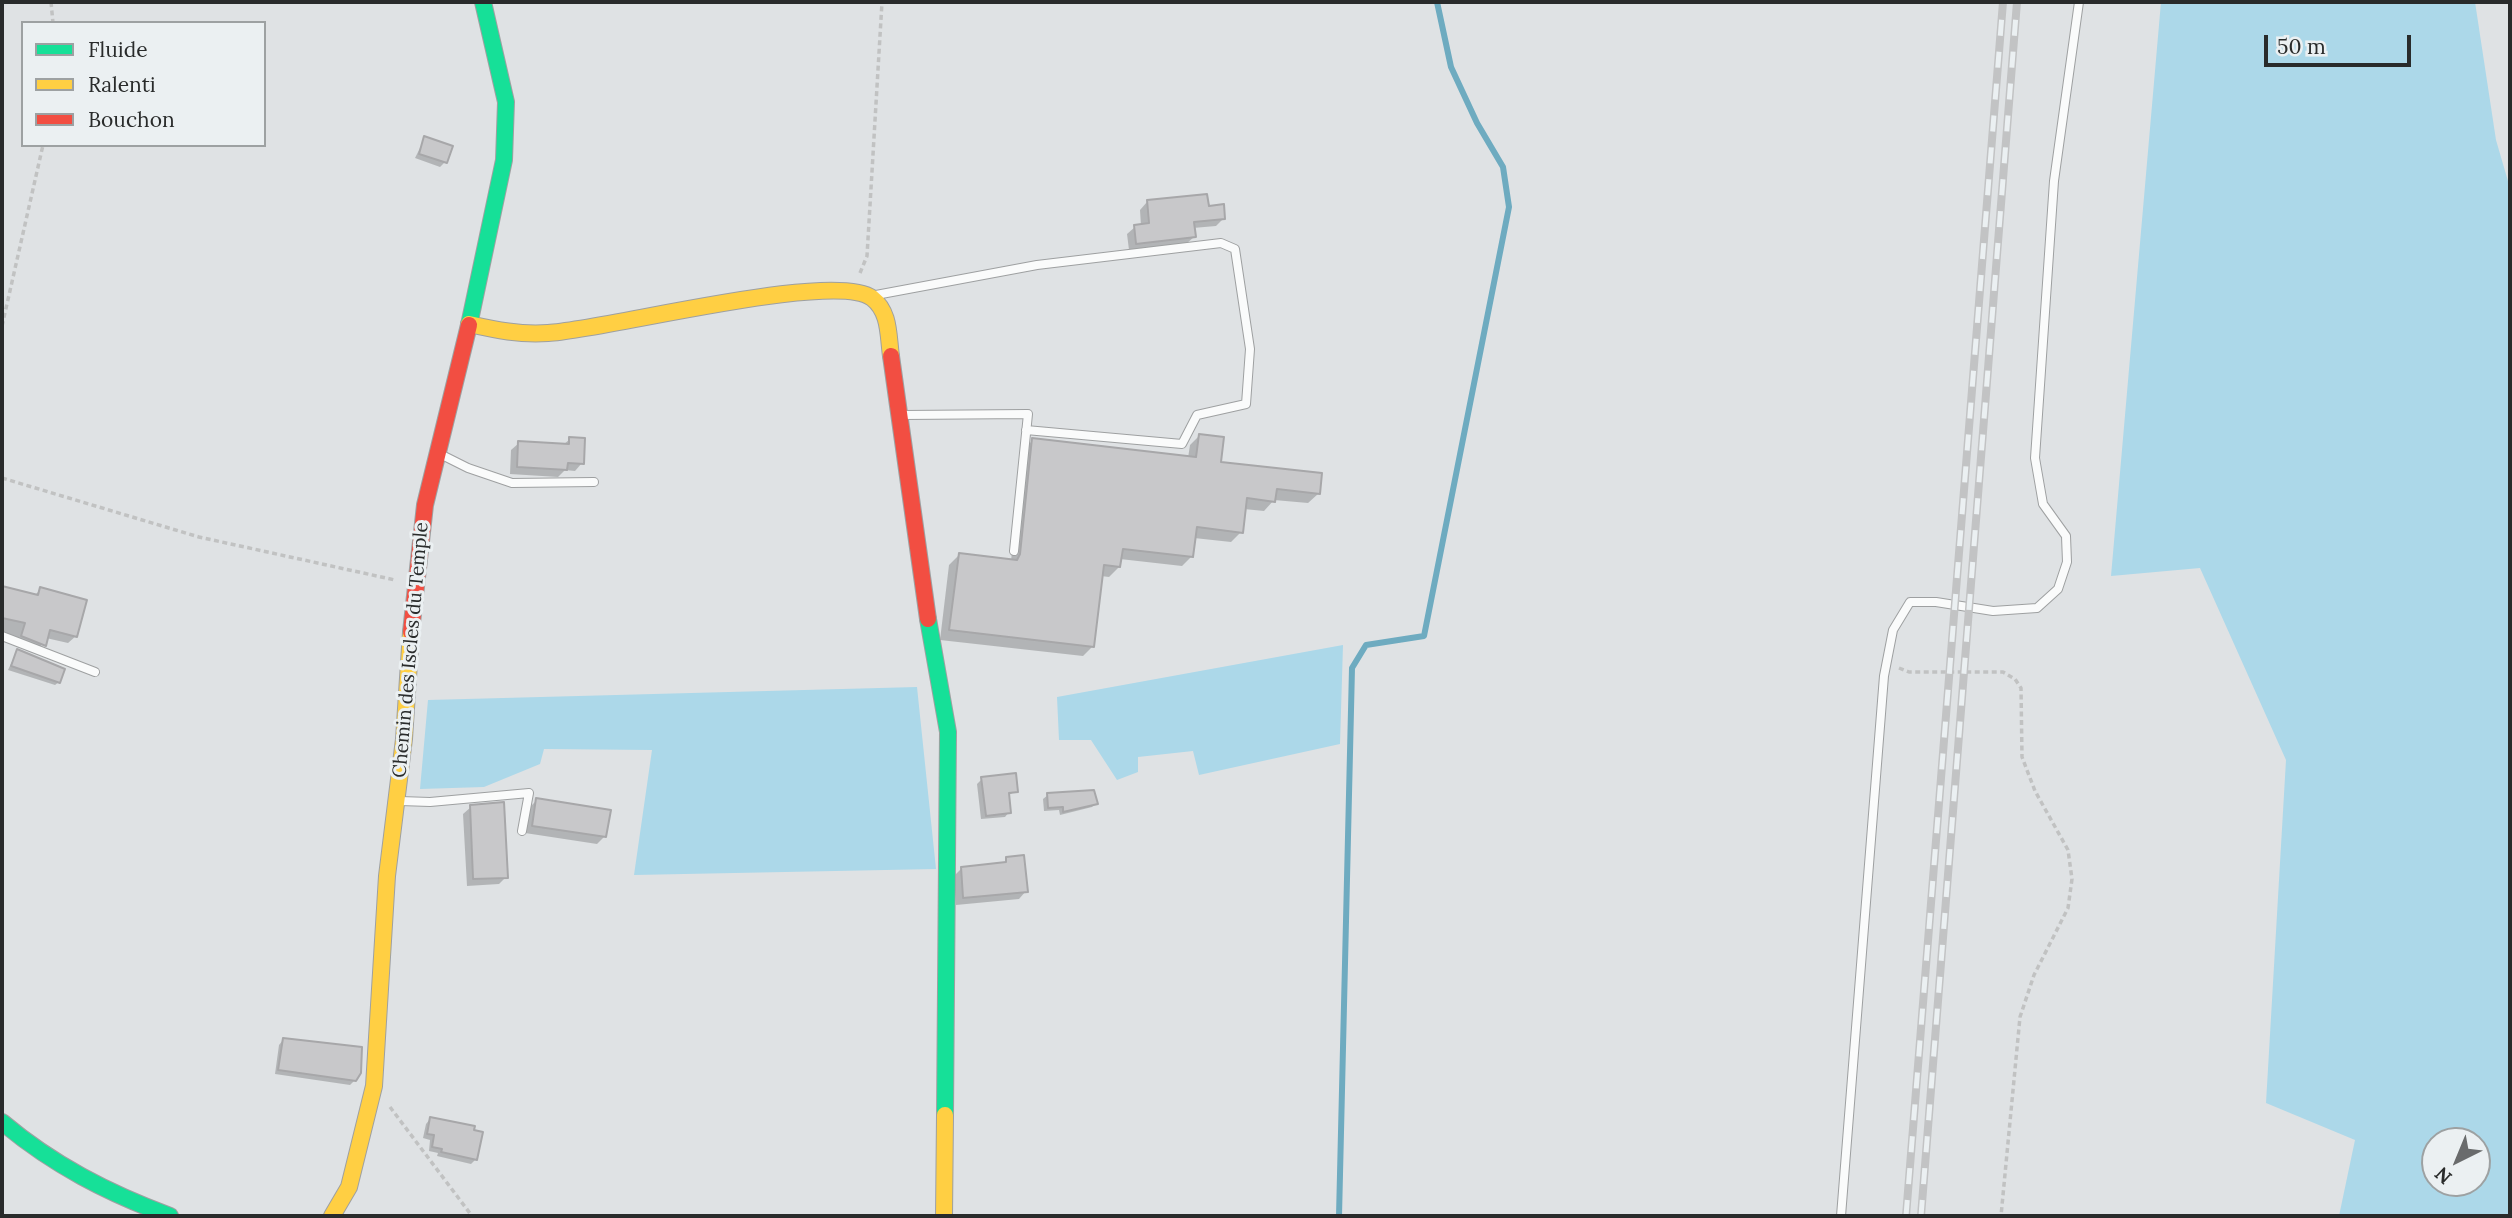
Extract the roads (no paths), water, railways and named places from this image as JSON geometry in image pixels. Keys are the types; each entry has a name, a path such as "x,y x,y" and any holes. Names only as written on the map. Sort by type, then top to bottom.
{"street":[{"name":"Chemin des Iscles du Temple","path":"332,1216 349,1186 374,1086 387,876 397,801 414,584 425,505 469,324 504,160 506,103 483,2"},
{"path":"469,324 516,334 551,333 682,309 832,290 852,291 870,296 885,310 936,677 947,732 944,1216"},
{"path":"4,1129 37,1153 102,1191 170,1216"}],"lane":[{"path":"1841,1216 1886,663 1893,631 1910,602 1936,602 1993,611 2037,608 2058,589 2067,562 2066,536 2043,504 2035,458 2054,181 2079,2"},
{"path":"870,296 1037,265 1221,243 1236,250 1250,349 1246,404 1197,415 1182,444 1026,430"},
{"path":"900,415 1028,414 1014,551"},
{"path":"438,452 468,468 512,483 594,482"},
{"path":"2,636 95,672"},
{"path":"397,801 430,802 529,793 522,831"}],"waterway":[{"path":"1339,1216 1352,668 1366,645 1424,636 1509,207 1503,167 1477,123 1451,67 1437,2"}],"railway":[{"path":"1906,1216 2003,2"},
{"path":"1921,1216 2017,2"}]}
